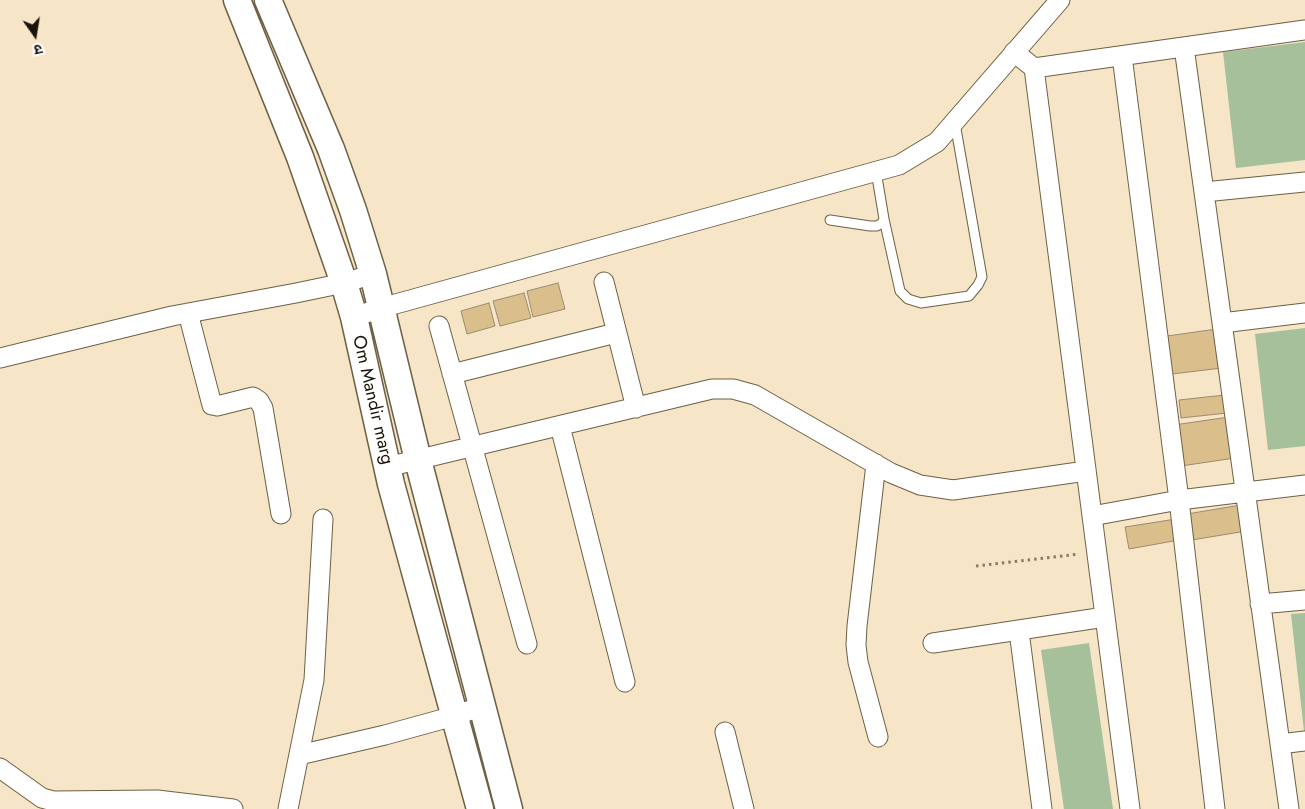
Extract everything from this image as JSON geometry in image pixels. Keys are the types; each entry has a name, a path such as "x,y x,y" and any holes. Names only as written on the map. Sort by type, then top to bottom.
{"main road":[{"name":"Om Mandir marg","path":"237,0 300,157 344,283 354,317 388,467 480,809"},
{"name":"Om Mandir marg","path":"268,0 332,150 373,274 418,460 509,809"}],"street":[{"path":"354,317 899,165 937,142 1060,0"},
{"path":"1034,68 1305,30"},
{"path":"1184,48 1289,809"},
{"path":"1014,52 1034,68 1130,809"},
{"path":"1122,56 1180,500 1215,809"},
{"path":"1204,192 1305,182"},
{"path":"0,358 188,314 344,283 373,274"},
{"path":"604,282 636,408"},
{"path":"1222,323 1305,313"},
{"path":"188,314 212,406 253,397 259,401 263,408 281,514"},
{"path":"439,326 527,644"},
{"path":"452,374 616,333"},
{"path":"388,467 712,390 733,389 755,395 891,473 920,485 953,490 1086,471"},
{"path":"560,426 625,682"},
{"path":"876,464 856,645 858,662 878,737"},
{"path":"1092,516 1180,500 1305,485"},
{"path":"288,809 314,680 323,519"},
{"path":"1260,604 1305,600"},
{"path":"933,643 1105,617"},
{"path":"1019,631 1042,809"},
{"path":"299,755 385,735 454,716 482,706"},
{"path":"725,732 744,809"},
{"path":"1280,744 1305,741"},
{"path":"0,768 53,805 157,800 233,809"}],"lane":[{"path":"876,171 884,219 900,291 908,299 921,303 970,296 982,277 955,121"},
{"path":"830,220 877,226 882,224 884,219"}],"path":[{"path":"976,566 1097,551"}],"green space":[{"path":"1305,42 1305,160 1236,168 1223,52"},
{"path":"1305,328 1305,446 1268,450 1255,334"},
{"path":"1305,613 1305,731 1304,731 1291,614"},
{"path":"1089,643 1113,809 1064,809 1041,650"}],"building":[{"path":"558,283 565,309 533,317 527,291"},
{"path":"524,293 531,318 500,326 493,301"},
{"path":"489,303 495,326 467,334 461,311"},
{"path":"1217,329 1222,368 1172,374 1167,336"},
{"path":"1225,395 1227,413 1181,418 1179,400"},
{"path":"1229,417 1235,458 1181,466 1174,425"},
{"path":"1241,505 1246,531 1192,540 1187,514"},
{"path":"1176,519 1179,540 1129,549 1125,527"}]}
